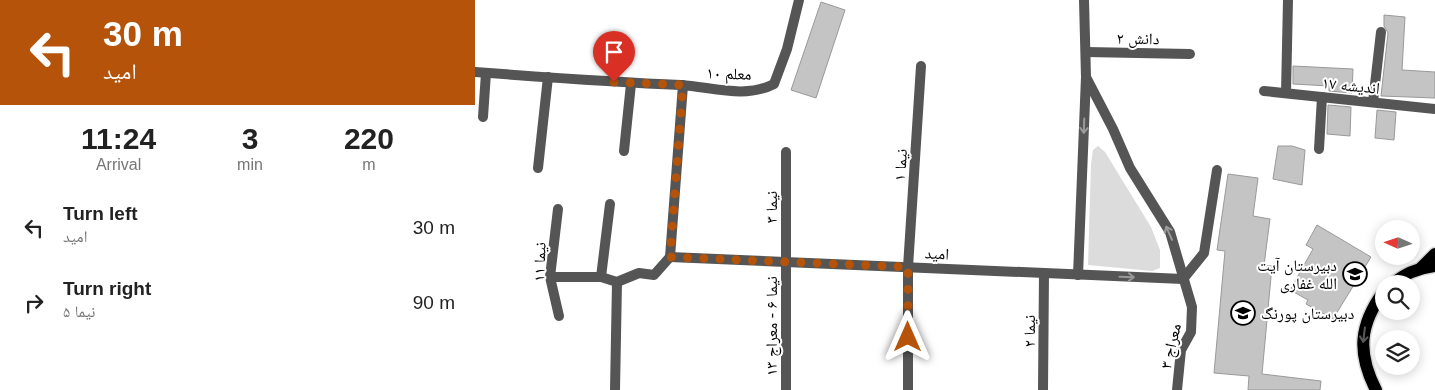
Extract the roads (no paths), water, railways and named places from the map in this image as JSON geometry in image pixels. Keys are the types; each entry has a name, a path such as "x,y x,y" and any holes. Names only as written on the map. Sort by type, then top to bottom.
{"main road":[{"path":"1421,268 1435,254"},
{"path":"1406,275 1421,268 1435,266"},
{"path":"1375,304 1364,330 1363,352 1368,374 1375,389"}],"street":[{"name":"معلم ۱۰","path":"475,72 631,84 683,85 738,92 764,89 774,84 787,49 799,0"},
{"path":"1078,275 1086,78 1084,0"},
{"path":"1286,93 1287,0"},
{"path":"1373,102 1381,32"},
{"name":"دانش ۲","path":"1085,52 1190,54"},
{"name":"نیما ۱","path":"908,390 908,267 921,66"},
{"path":"483,117 486,73"},
{"path":"538,168 548,77"},
{"name":"معراج ۳","path":"1086,78 1113,129 1129,168 1170,232 1192,307 1191,332 1181,350 1177,390"},
{"path":"624,151 631,84"},
{"path":"550,278 601,277 617,282 639,273 654,275 670,257 683,85"},
{"name":"اندیشه ۱۷","path":"1264,91 1435,109"},
{"path":"1319,149 1323,97"},
{"name":"نیما ۳","path":"786,152 786,262"},
{"path":"1183,279 1204,253 1217,170"},
{"path":"601,277 610,204"},
{"name":"نیما ۱۱","path":"558,209 550,278 559,316"},
{"name":"امید","path":"670,257 1183,279"},
{"name":"نیما ۶ - معراج ۱۳","path":"786,262 786,390"},
{"name":"نیما ۲","path":"1043,390 1044,273"},
{"path":"615,386 617,282"}],"place":[{"name":"دبیرستان آیت الله غفاری","path":"1355,274"},
{"name":"دبیرستان پورنگ","path":"1243,313"}]}
